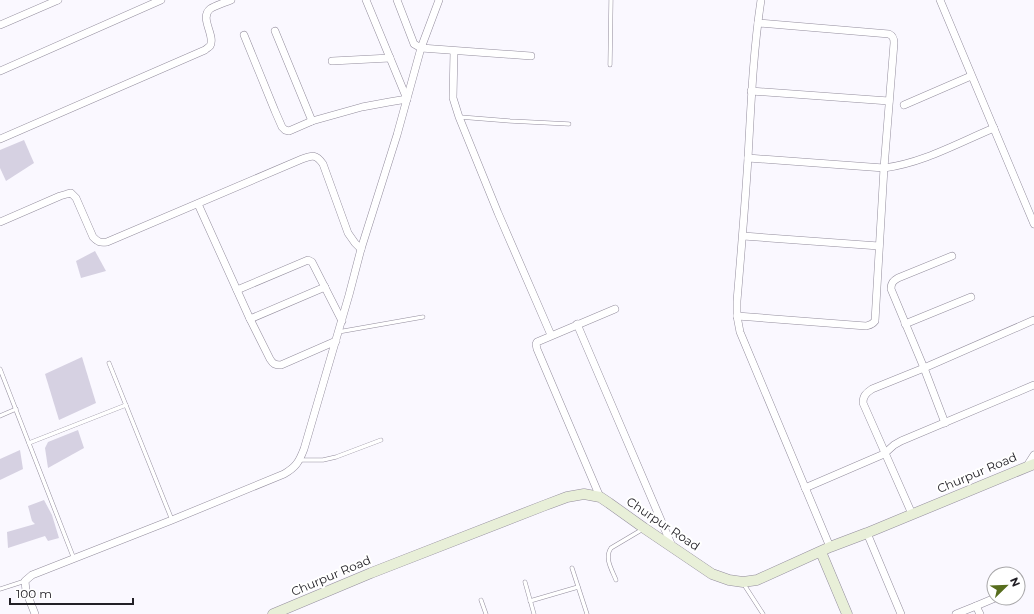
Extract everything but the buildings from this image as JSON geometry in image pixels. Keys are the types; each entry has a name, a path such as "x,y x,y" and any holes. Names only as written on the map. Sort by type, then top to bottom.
{"street":[{"path":"0,25 58,0"},
{"path":"0,71 161,0"},
{"path":"0,139 205,50 209,47 211,42 206,18 207,13 211,9 231,0"},
{"path":"366,0 407,99"},
{"path":"397,0 414,44 421,48 531,56"},
{"path":"35,614 26,591 25,581 32,575 284,474 294,468 300,460 395,143 421,48 439,0"},
{"path":"761,0 751,91 737,316 740,332 830,548"},
{"path":"940,0 1034,224"},
{"path":"737,316 870,326 875,321 884,168 894,43 892,35 758,23"},
{"path":"275,31 312,121"},
{"path":"244,35 282,127 285,130 362,107 407,99"},
{"path":"454,51 453,98 459,117 498,213 551,336"},
{"path":"332,61 390,58"},
{"path":"904,105 971,76"},
{"path":"751,91 889,101"},
{"path":"748,158 884,168 900,166 918,161 994,128"},
{"path":"0,222 60,196 71,194 76,198 97,241 101,243 107,242 310,156 314,156 323,164 348,233 355,243 362,249"},
{"path":"198,204 250,319 273,363 276,365 281,365 336,341"},
{"path":"742,236 879,246"},
{"path":"945,423 891,289 891,284 893,281 952,256"},
{"path":"237,290 308,260 312,262 342,321"},
{"path":"250,319 324,287"},
{"path":"905,324 971,297"},
{"path":"600,497 536,344 537,342 577,324 615,309"},
{"path":"912,514 884,454 863,403 863,397 872,389 1034,320"},
{"path":"577,324 672,546"},
{"path":"805,488 884,454 901,441 1034,385"},
{"path":"1030,465 1034,455"},
{"name":"Churpur Road","path":"274,614 371,573 567,497 584,494 600,497 610,503 712,574 729,580 743,582 756,580 781,568 1030,465"},
{"path":"867,533 901,614"},
{"path":"821,552 847,614"},
{"path":"956,614 986,602"},
{"path":"976,606 980,614"}],"lane":[{"path":"610,65 611,0"},
{"path":"459,117 569,124"},
{"path":"338,332 423,317"},
{"path":"109,363 172,520"},
{"path":"0,369 74,559"},
{"path":"29,444 126,405"},
{"path":"0,416 16,409"},
{"path":"300,460 323,460 336,457 381,440"},
{"path":"616,580 608,560 608,553 611,548 644,528"},
{"path":"572,568 586,614"},
{"path":"0,589 25,581"},
{"path":"524,582 534,614"},
{"path":"743,582 763,614"},
{"path":"530,600 578,588"},
{"path":"481,600 486,614"}]}
